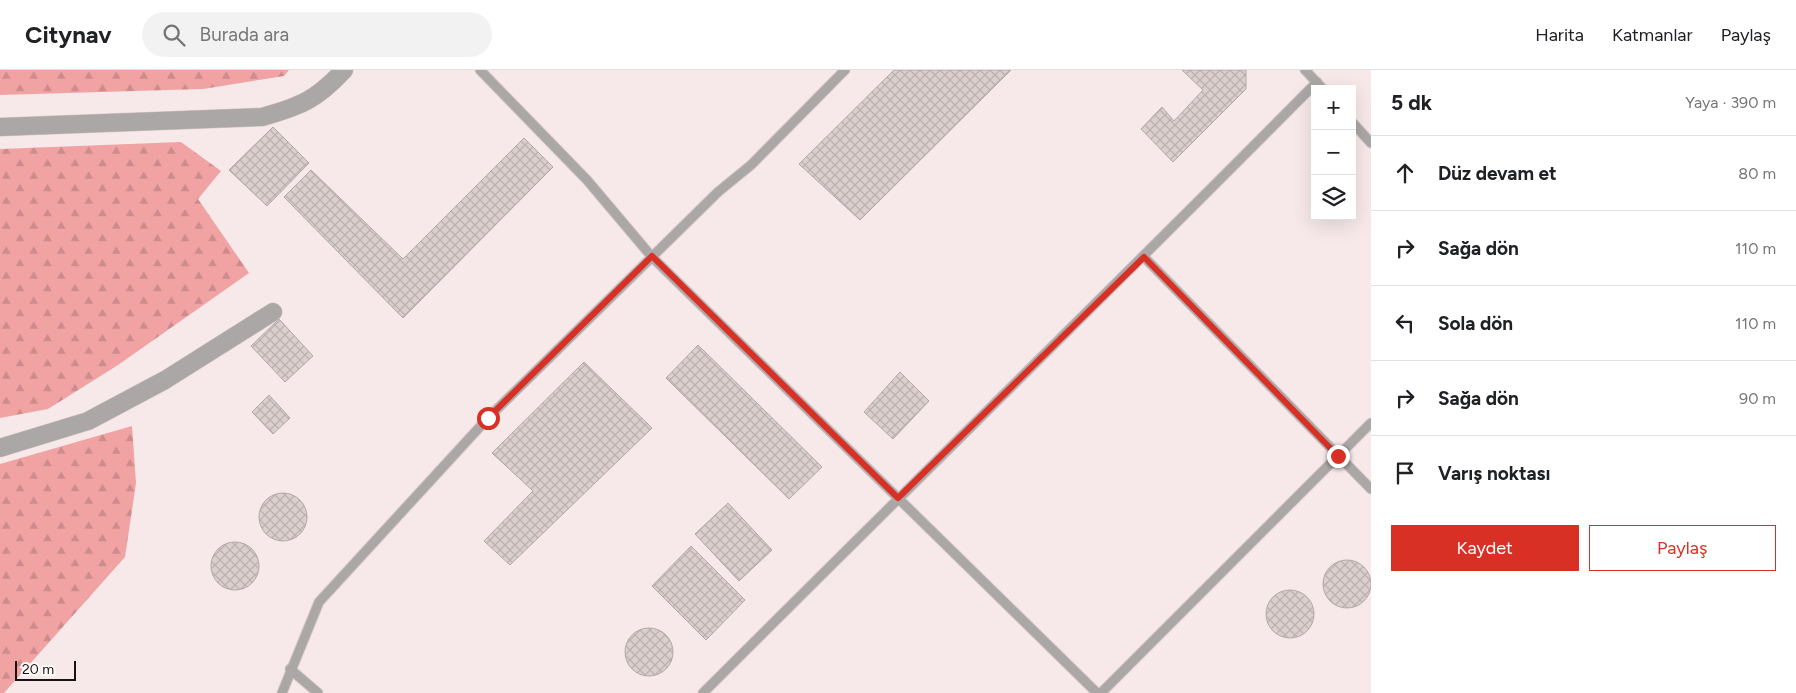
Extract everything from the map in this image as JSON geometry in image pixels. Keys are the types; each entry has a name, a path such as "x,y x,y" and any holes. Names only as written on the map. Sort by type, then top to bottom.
{"street":[{"path":"0,127 262,117 294,108 324,92 344,70"},
{"path":"0,448 88,421 165,380 274,312"}],"lane":[{"path":"480,70 587,180 652,256 1097,693"},
{"path":"282,693 290,669 319,602 488,418 718,192 751,165 845,70"},
{"path":"1305,70 1320,85"},
{"path":"703,693 898,498 1311,94"},
{"path":"1356,126 1371,143"},
{"path":"1144,257 1371,489"},
{"path":"1101,693 1371,423"},
{"path":"290,669 318,693"}],"green space":[{"path":"0,70 289,70 284,76 203,89 0,95"},
{"path":"181,142 221,171 198,199 249,273 118,365 48,409 0,418 0,149"},
{"path":"132,426 136,483 125,557 4,693 0,693 0,464"}],"building":[{"path":"894,70 1011,70 860,220 799,164"},
{"path":"1182,70 1246,70 1246,89 1173,162 1141,129 1162,107 1174,121 1203,90"},
{"path":"273,127 309,163 267,206 229,170"},
{"path":"524,138 553,167 403,318 284,197 311,170 403,259"},
{"path":"279,319 313,356 285,382 251,346"},
{"path":"698,345 822,467 789,499 666,378"},
{"path":"584,362 652,428 510,565 484,541 533,491 492,453"},
{"path":"900,372 929,401 893,439 864,412"},
{"path":"269,395 290,418 273,434 252,412"},
{"path":"278,493 288,493 300,500 307,512 307,522 300,534 288,541 278,541 270,537 263,530 259,522 259,512 263,504 270,497"},
{"path":"728,503 772,550 739,581 695,534"},
{"path":"230,542 240,542 252,549 259,561 259,571 252,583 240,590 230,590 222,586 215,579 211,571 211,561 215,553 222,546"},
{"path":"691,546 745,600 706,640 652,586"},
{"path":"1342,560 1352,560 1361,564 1367,570 1370,575 1370,593 1361,604 1352,608 1342,608 1333,604 1327,598 1323,589 1323,579 1327,570 1333,564"},
{"path":"1285,590 1295,590 1304,594 1310,600 1313,605 1313,623 1304,634 1295,638 1285,638 1276,634 1270,628 1266,619 1266,609 1270,600 1276,594"},
{"path":"644,628 654,628 666,635 673,647 673,657 666,669 654,676 644,676 636,672 629,665 625,657 625,647 629,639 636,632"}],"route":[{"path":"488,418 652,256 898,498 1144,257 1338,456"}]}
